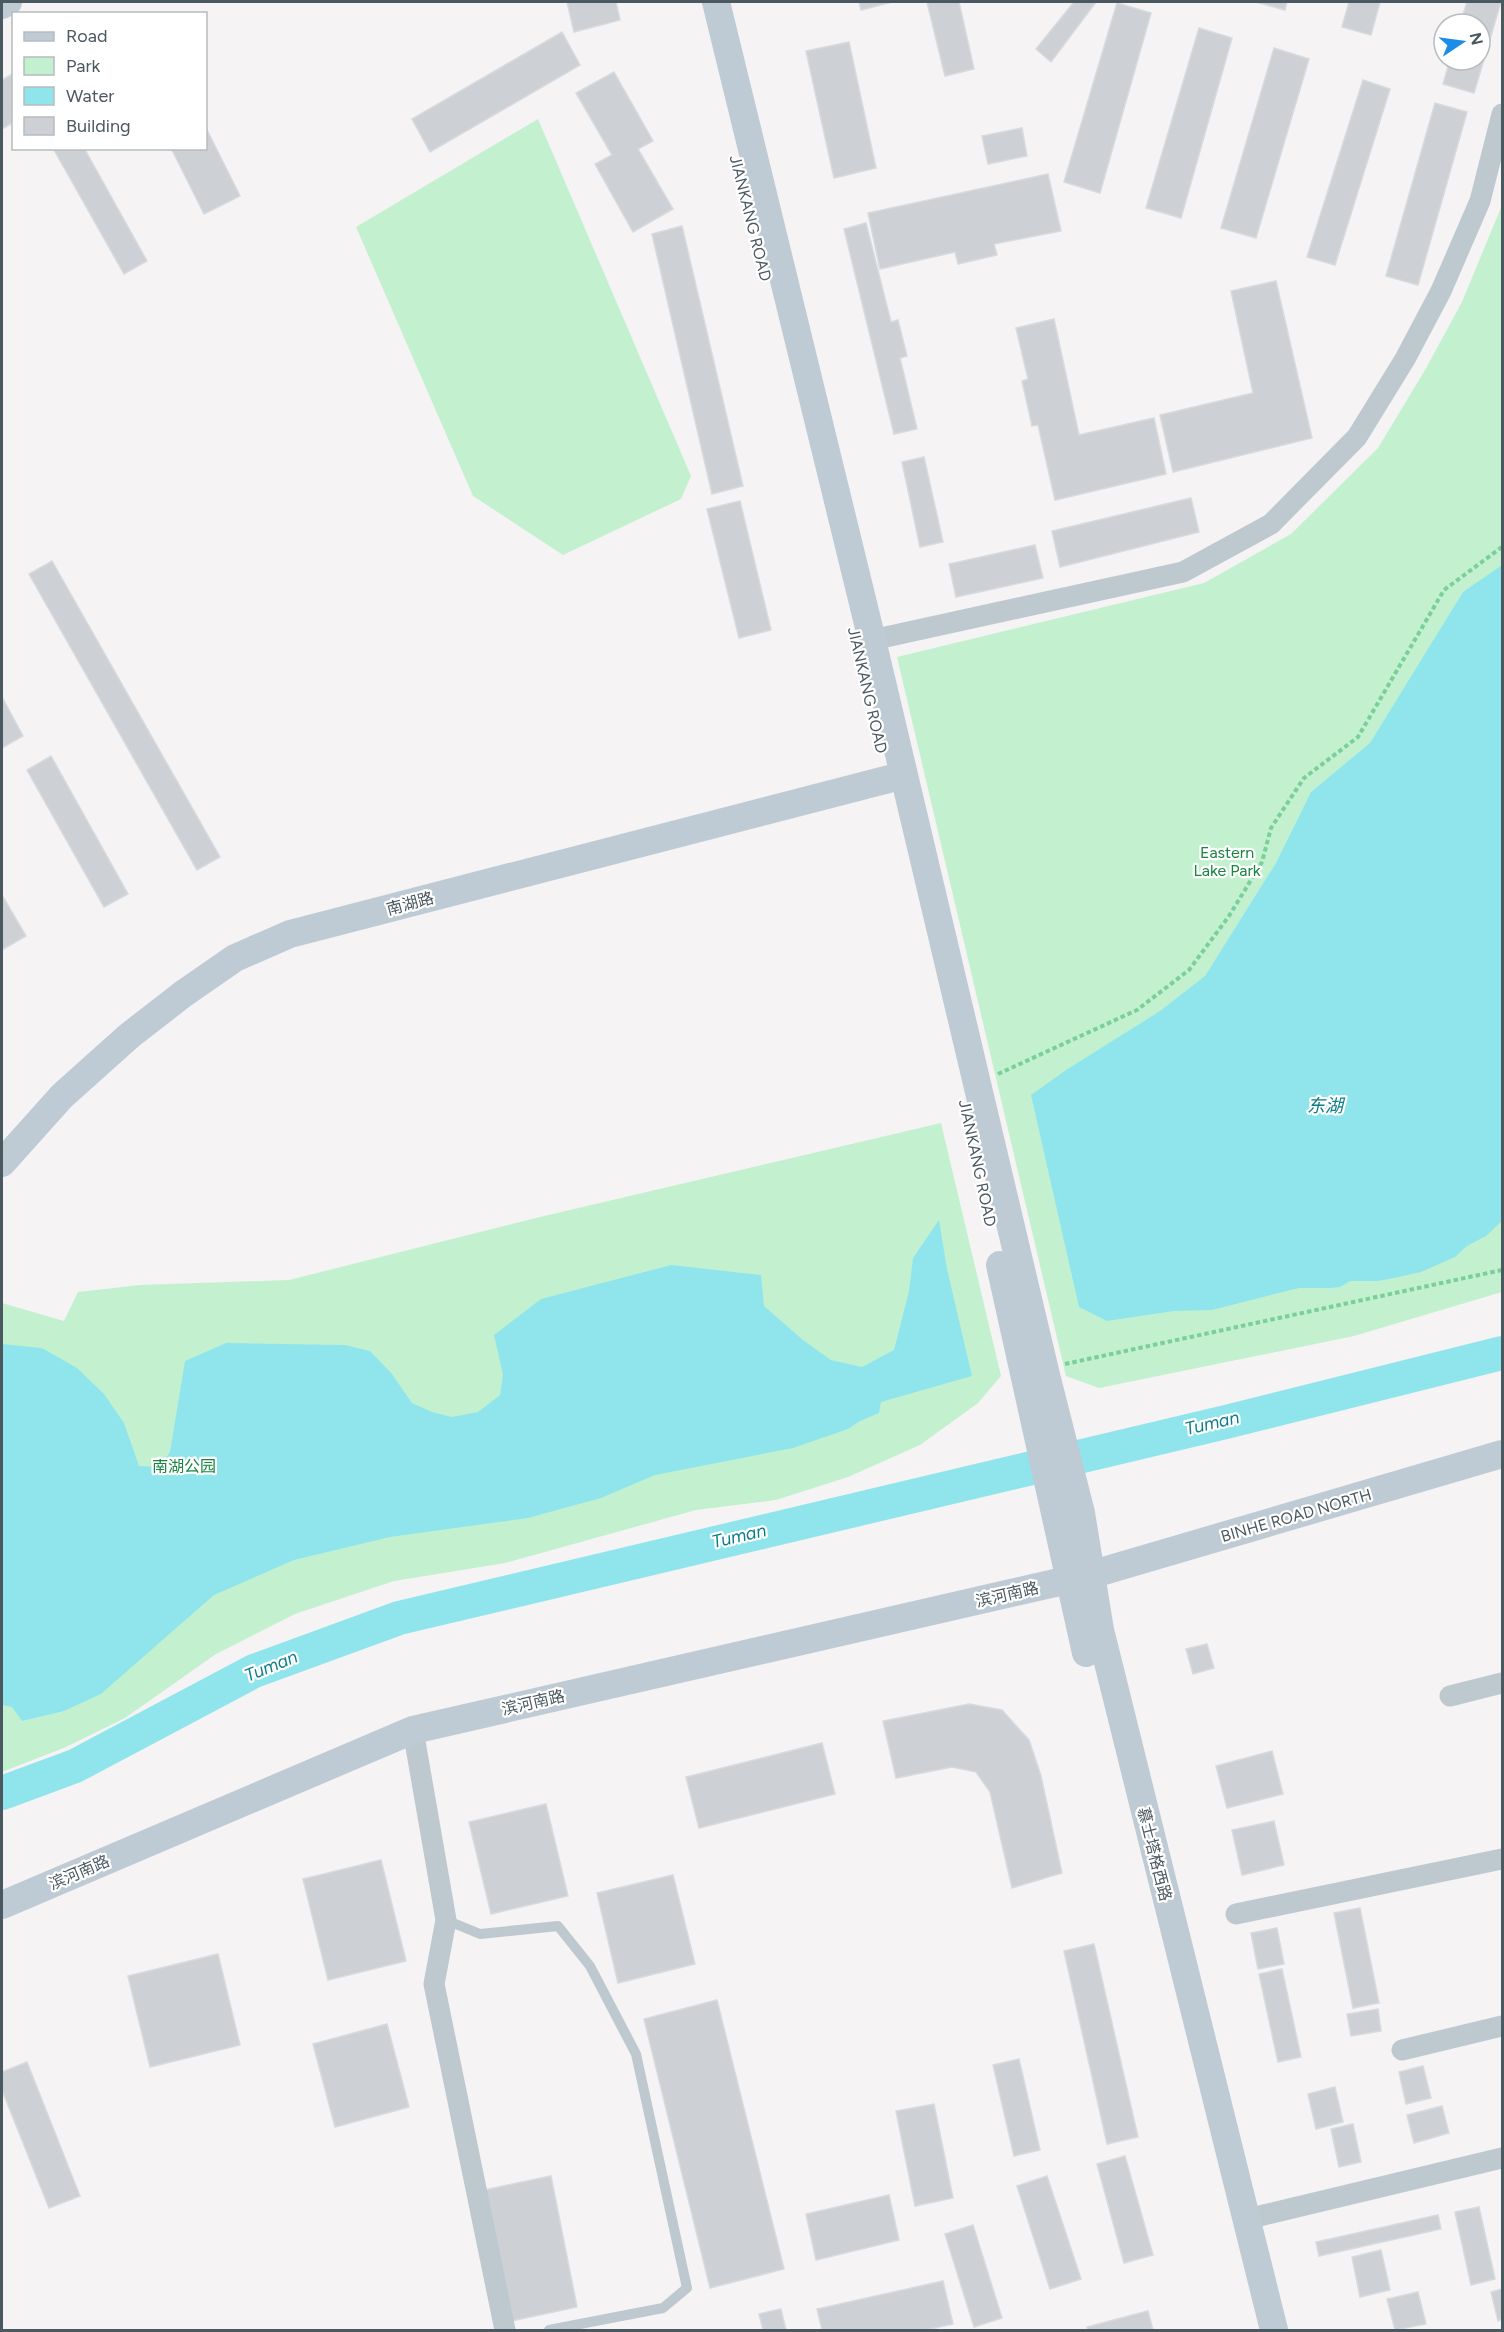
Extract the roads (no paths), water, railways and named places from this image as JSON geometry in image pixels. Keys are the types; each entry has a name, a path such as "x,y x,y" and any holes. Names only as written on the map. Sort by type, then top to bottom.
{"main road":[{"path":"2,5 8,2"},
{"name":"JIANKANG ROAD","path":"697,2 889,779 969,1119 1038,1375"},
{"name":"JIANKANG ROAD","path":"716,2 872,640 977,1084 1038,1375"},
{"name":"南湖路","path":"2,1163 62,1096 129,1036 183,994 235,958 290,934 889,779"},
{"name":"慕士塔格西路","path":"1038,1375 1070,1516 1079,1578 1255,2331"},
{"name":"BINHE ROAD NORTH","path":"1079,1578 1503,1454"},
{"name":"慕士塔格西路","path":"1079,1578 1103,1642 1274,2331"},
{"name":"滨河南路","path":"2,1905 413,1730 1079,1578"}],"street":[{"path":"872,640 1183,572 1270,524 1357,437 1405,359 1441,291 1480,201 1503,114"},
{"path":"1450,1696 1503,1683"},
{"path":"413,1730 446,1920 434,1984 505,2331"},
{"path":"1236,1914 1503,1859"},
{"path":"1402,2050 1503,2026"},
{"path":"1247,2219 1503,2158"}],"lane":[{"path":"446,1920 480,1934 558,1926 590,1965 636,2054 687,2288 663,2308 549,2331"}],"water":[{"name":"东湖","path":"1502,565 1502,1221 1486,1236 1467,1246 1455,1257 1421,1272 1394,1278 1378,1281 1350,1281 1340,1287 1331,1288 1299,1288 1212,1310 1174,1311 1107,1321 1079,1307 1031,1095 1066,1070 1160,1011 1205,976 1276,863 1311,792 1370,743 1463,592"},
{"path":"939,1220 947,1269 972,1376 881,1402 879,1413 848,1429 793,1448 655,1475 601,1498 528,1518 390,1537 294,1560 214,1595 101,1694 64,1711 22,1721 12,1707 2,1705 2,1344 42,1348 77,1368 104,1394 124,1423 139,1466 160,1467 170,1452 185,1361 226,1343 345,1345 370,1351 392,1374 412,1403 432,1412 452,1417 478,1412 500,1395 503,1375 494,1335 541,1299 671,1265 761,1275 764,1306 803,1340 831,1360 862,1367 894,1350 909,1291 913,1258"}],"waterway":[{"name":"Tuman","path":"2,1793 75,1766 254,1671 399,1618 1226,1422 1502,1353"}],"park label":[{"name":"Eastern Lake Park","path":"1227,861"},
{"name":"南湖公园","path":"184,1466"}]}
